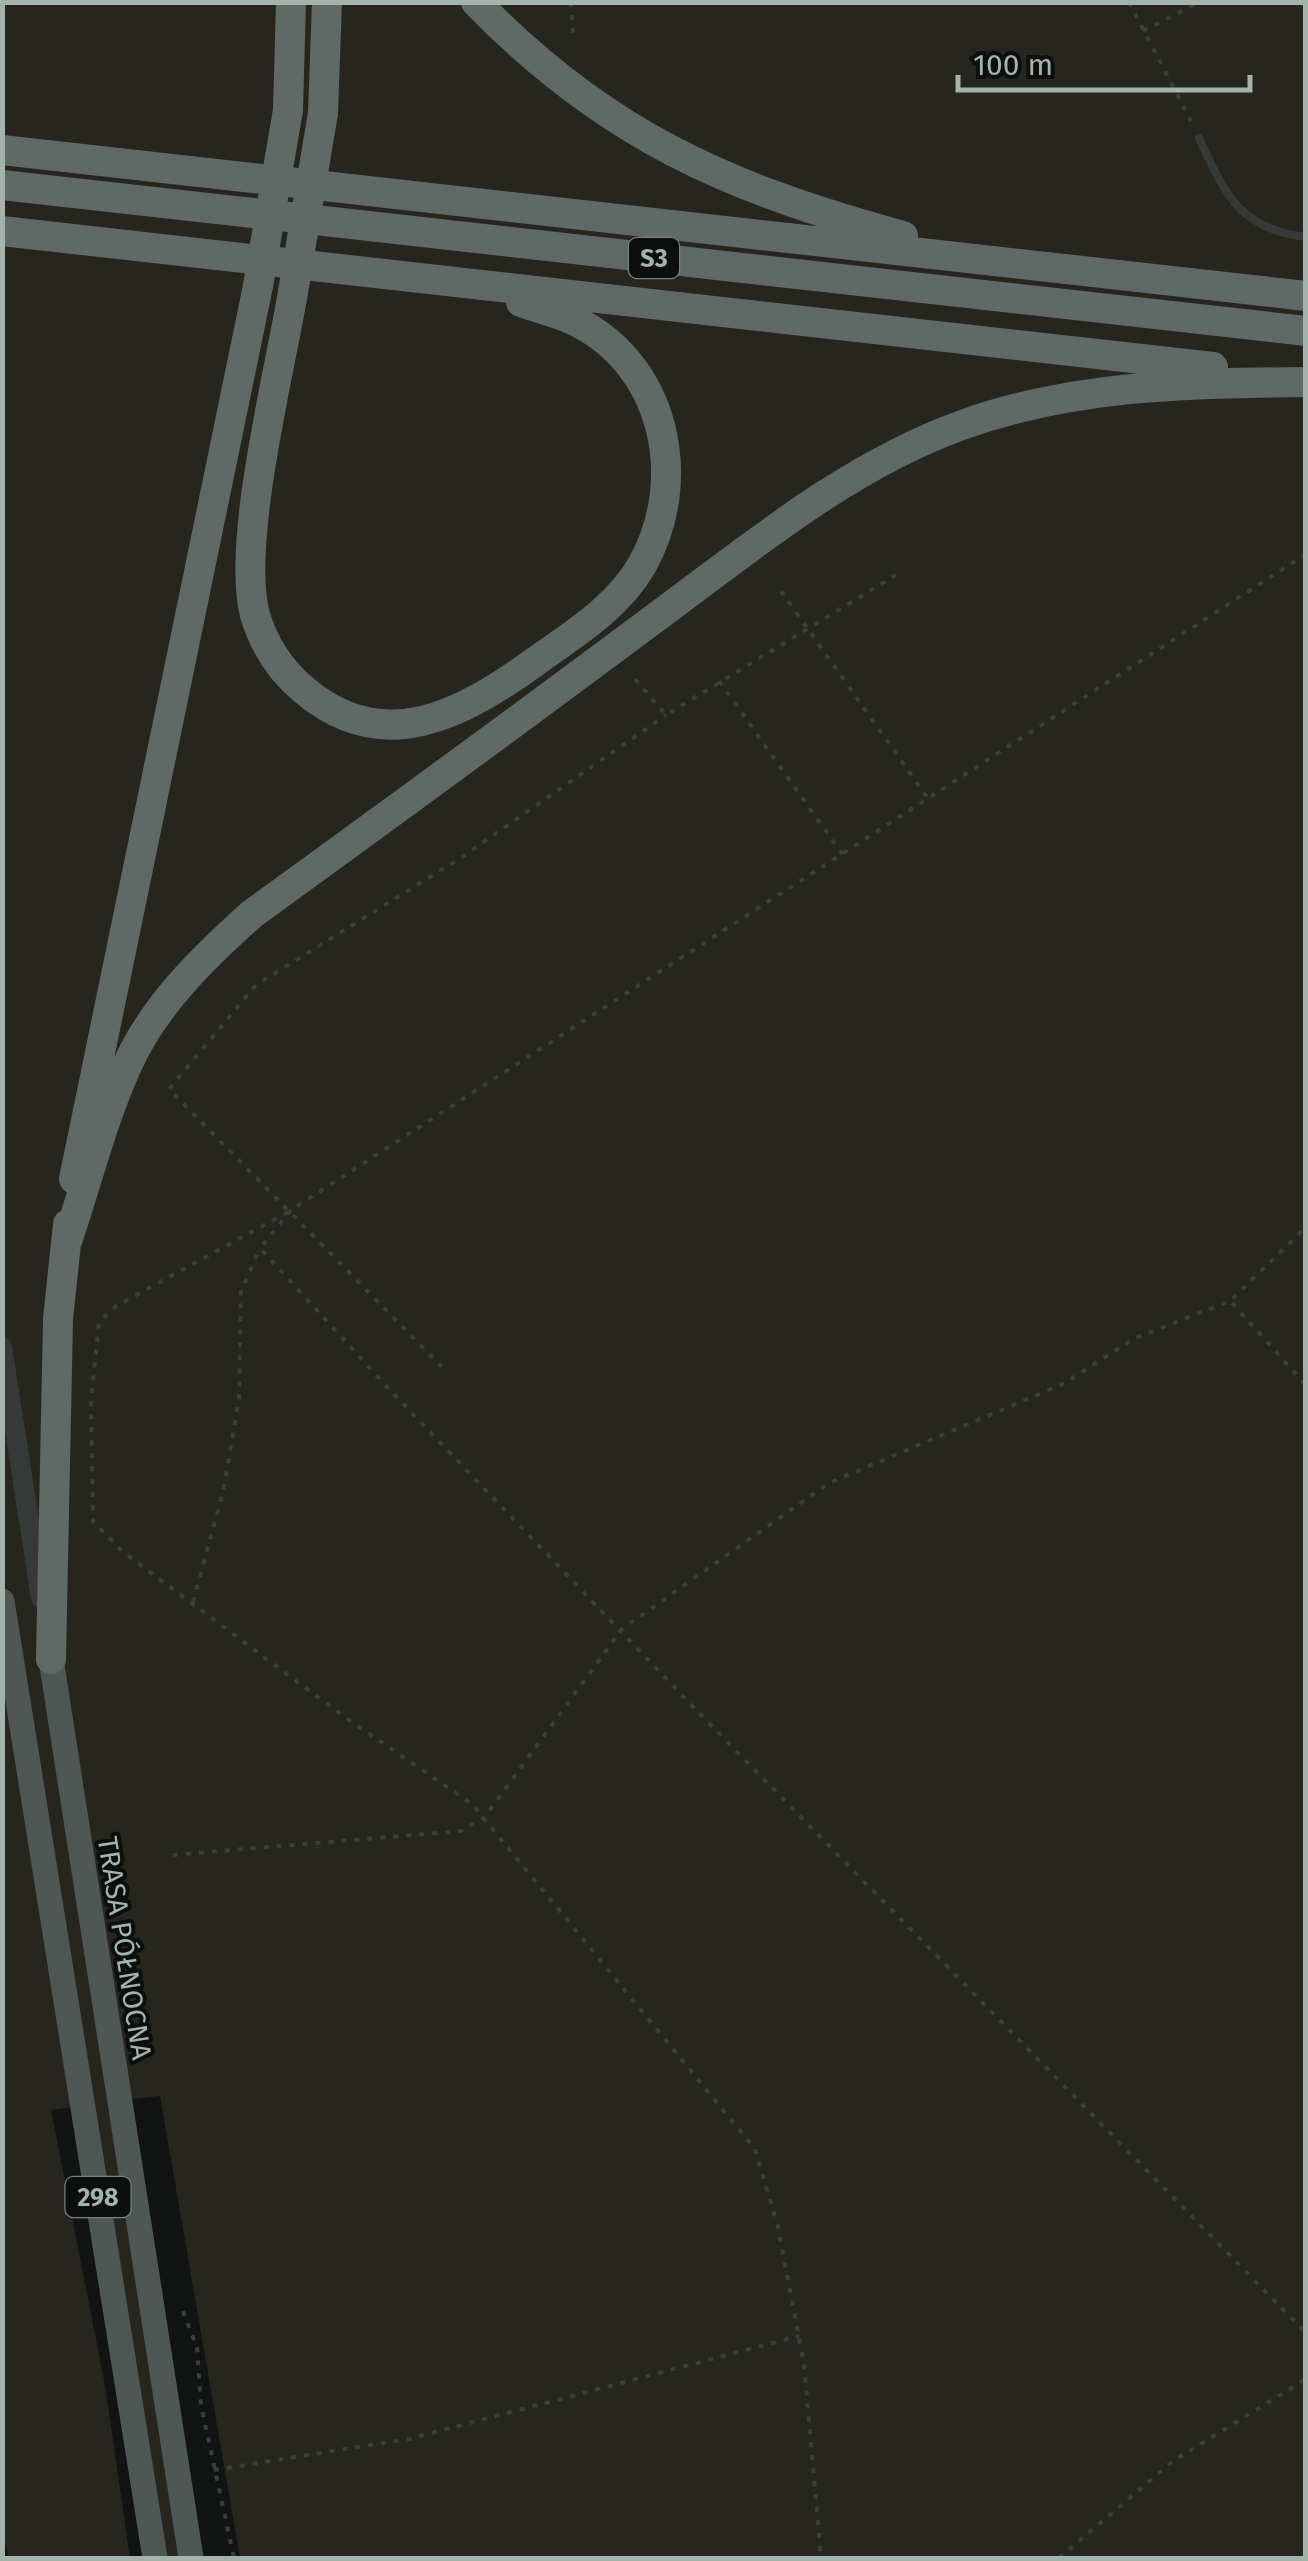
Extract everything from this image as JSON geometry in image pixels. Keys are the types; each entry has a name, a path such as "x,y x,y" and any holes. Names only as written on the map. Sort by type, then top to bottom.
{"highway":[{"path":"51,1659 53,1448 66,1244 77,1151 258,286 288,110 291,2"},
{"path":"327,2 323,113 252,531 249,581 256,616 285,674 322,706 357,722 418,723 497,689 601,614 640,568 662,521 669,478 664,436 654,404 632,368 600,337 572,320 466,284"},
{"path":"476,2 567,87 652,144 792,206 993,261"},
{"name":"S3","path":"2,150 1306,296"},
{"name":"S3","path":"2,185 1306,331"},
{"path":"2,231 1306,380"},
{"path":"66,1244 126,1066 165,1004 201,960 252,914 795,515 896,454 961,426 1038,402 1184,383 1306,380"}],"main road":[{"name":"298","path":"2,1601 154,2558"},
{"name":"TRASA PÓŁNOCNA","path":"51,1659 191,2558"}],"street":[{"name":"TRASA PÓŁNOCNA","path":"2,1347 51,1659"}],"lane":[{"path":"1199,138 1224,193 1250,220 1278,234 1306,237"}],"path":[{"path":"571,2 573,35"},
{"path":"1129,2 1199,138"},
{"path":"1143,31 1199,2"},
{"path":"821,2558 799,2336 778,2227 754,2150 472,1804 346,1718 124,1552 93,1521 91,1401 99,1322 116,1306 291,1210 1306,554"},
{"path":"442,1368 170,1089 256,985 458,858 719,681 896,575"},
{"path":"781,592 928,800"},
{"path":"636,679 666,715"},
{"path":"719,681 843,856"},
{"path":"193,1602 222,1492 239,1400 241,1292 260,1248 291,1210"},
{"path":"172,1855 461,1831 484,1818 622,1628 829,1483 938,1441 1065,1384 1133,1340 1230,1301 1306,1227"},
{"path":"260,1248 386,1387 1306,2333"},
{"path":"1230,1301 1306,1385"},
{"path":"183,2311 197,2348 201,2405 234,2558"},
{"path":"214,2470 409,2439 799,2336"},
{"path":"1059,2558 1173,2461 1306,2379"}],"shaded area":[{"path":"2,3 1305,3 1305,2558 240,2558 160,2096 109,2102 181,2558 167,2558 93,2104 51,2110 105,2385 130,2558 8,2558 2,2525"}]}
